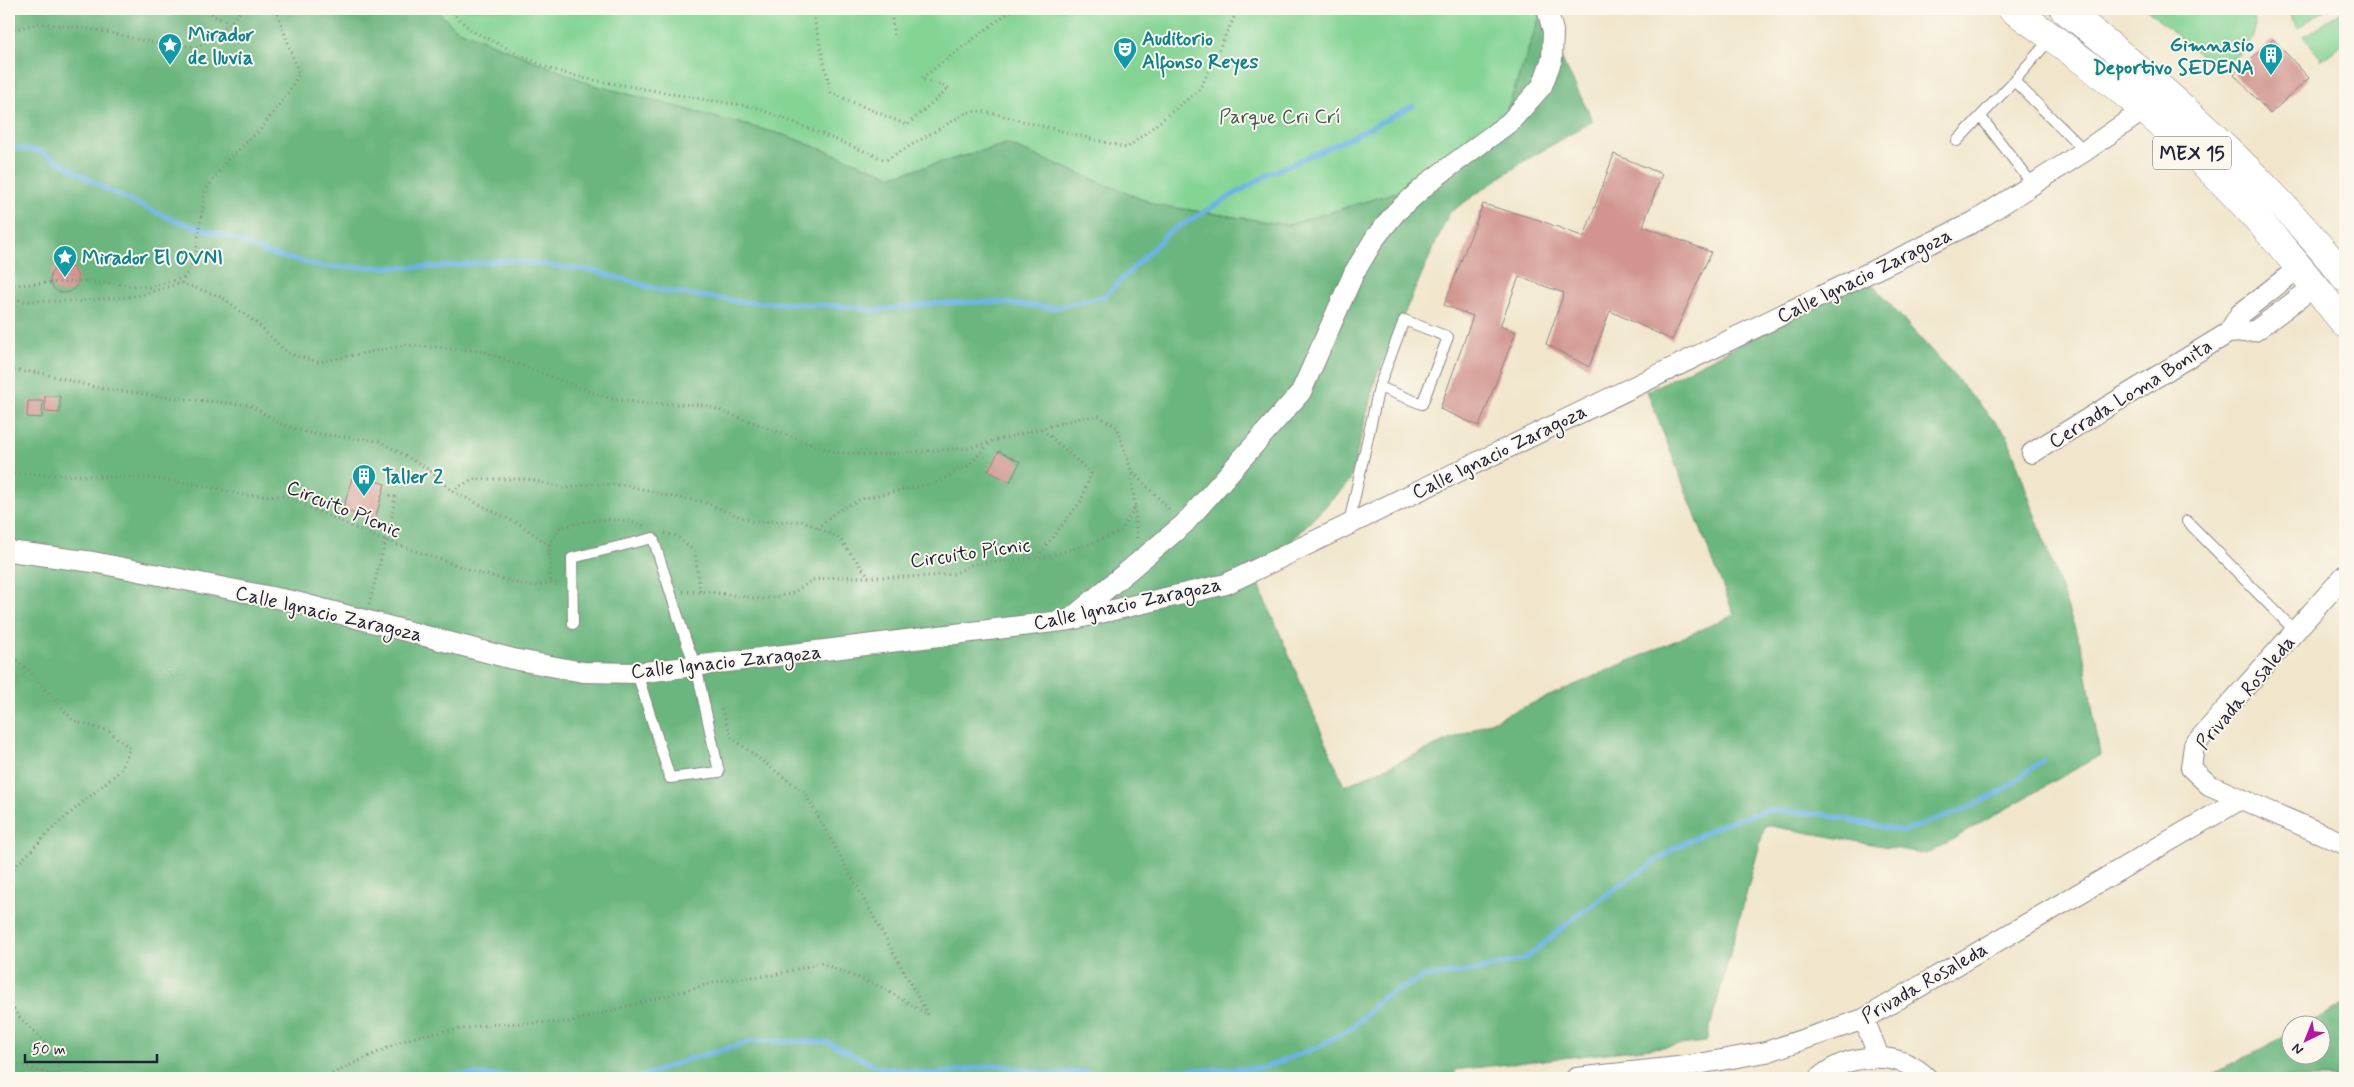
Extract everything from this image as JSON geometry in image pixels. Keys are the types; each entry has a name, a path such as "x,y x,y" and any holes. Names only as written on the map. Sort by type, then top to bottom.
{"highway":[{"name":"MEX 15","path":"2012,9 2052,37 2144,109 2208,168 2307,276 2345,324"},
{"name":"MEX 15","path":"2064,9 2124,55 2184,108 2258,180 2345,277"}],"street":[{"path":"1070,620 1184,524 1302,392 1354,273 1375,238 1396,212 1433,178 1510,122 1542,86 1552,59 1553,31 1547,9"},
{"name":"Calle Ignacio Zaragoza","path":"9,550 93,562 292,601 513,659 583,672 637,673 1070,620 1226,584 1974,222 2085,151 2144,109"},
{"name":"Cerrada Loma Bonita","path":"2032,454 2228,333 2240,314 2307,276"},
{"name":"Privada Rosaleda","path":"2345,575 2194,746 2191,768 2209,785 2345,844"},
{"name":"Privada Rosaleda","path":"1576,1078 1686,1066 1766,1052 1864,1019 2241,799"},
{"path":"1864,1019 1879,1057"},
{"path":"1819,1078 1830,1069 1854,1059 1879,1057 1904,1063 1927,1078"}],"lane":[{"path":"1957,141 2014,81 2052,37"},
{"path":"2014,81 2085,151"},
{"path":"1980,117 2033,185"},
{"path":"1349,523 1379,387 1404,320 1448,337 1422,404 1379,387"},
{"path":"2187,521 2295,631"},
{"path":"573,624 572,558 653,538 696,666 719,772 670,778 637,673"}],"path":[{"path":"209,9 213,16 230,22"},
{"path":"9,31 39,23 97,30 150,42 198,47 230,22 242,9"},
{"path":"181,283 195,259 206,191 229,158 259,131 288,93 299,74 276,9"},
{"path":"448,9 472,31 550,69 584,78 755,107 886,160 966,113 977,111 1009,116 1127,148 1200,89 1238,9"},
{"path":"812,9 831,93 907,125 950,88 921,79 1013,9"},
{"path":"891,9 894,38"},
{"path":"9,284 85,281 149,287 184,277"},
{"path":"9,298 25,301 79,301 137,296 181,283 222,297 262,327 287,354 318,362 406,345 482,351 608,398 640,403 705,406 833,452 880,454 968,448 1080,418 1100,416 1117,427 1131,470 1137,546 1141,560"},
{"path":"9,370 41,373 107,389 250,405 282,424 309,433 379,441 428,469 452,491 521,525 549,545 550,582"},
{"path":"1036,557 1082,501 1091,473 1041,428"},
{"path":"817,528 836,512 861,499 938,482 969,465 993,441"},
{"path":"1131,470 1184,524"},
{"name":"Circuito Pícnic","path":"9,473 149,478 212,487 242,495 284,496 386,541 479,573 529,586 550,582 572,589"},
{"path":"452,491 474,479 528,479 564,488 596,484 626,485 673,497 701,501 753,522 803,521 839,538 870,577"},
{"path":"365,620 386,541 395,497 388,495"},
{"name":"Circuito Pícnic","path":"670,591 709,592 762,600 791,594 813,580 836,577 954,574 973,564 1046,557 1087,546 1121,531 1134,507"},
{"path":"9,654 28,670 74,721 109,731 130,748 121,770 55,826 15,867 9,876"},
{"path":"323,1078 402,1041 427,1034 495,1024 570,1022 724,980 773,975 821,963 882,987 928,1015 805,793 732,738 718,702"},
{"path":"9,1000 17,1015 44,1042 59,1063 60,1078 9,1061"}],"green space":[{"path":"9,9 436,9 454,28 593,85 784,135 892,176 1007,144 1156,205 1288,225 1407,189 1507,111 1540,16 1593,121 1521,163 1449,213 1376,377 1350,481 1256,577 1344,786 1734,615 1647,391 1868,280 2007,435 2083,652 2100,755 1927,854 1765,825 1706,1042 1454,1070 1457,1078 9,1078"},
{"name":"Parque Cri Crí","path":"436,9 1536,9 1540,16 1507,111 1407,189 1288,225 1156,205 1007,144 892,176 784,135 593,85 454,28"},
{"path":"2146,9 2250,9 2256,24 2252,39 2241,53 2226,62 2209,63"},
{"path":"2286,9 2326,9 2298,28"},
{"path":"2345,9 2345,43 2321,60 2304,36"},
{"path":"2345,1004 2345,1078 2205,1078 2282,1038 2282,1064 2332,1064 2332,1014 2326,1014"}],"building":[{"name":"Gimnasio Deportivo SEDENA","path":"2273,39 2309,78 2270,114 2234,74"},
{"path":"1614,154 1662,174 1643,226 1711,252 1672,340 1610,311 1589,367 1546,344 1564,293 1519,277 1500,326 1516,332 1479,426 1440,409 1473,316 1444,305 1483,204 1539,220 1584,237"},
{"path":"64,265 74,269 78,279 74,289 64,293 54,289 50,279 54,269"},
{"path":"45,396 60,396 60,413 45,412"},
{"path":"28,401 43,401 42,418 27,417"},
{"path":"999,451 1020,462 1010,482 988,471"},
{"name":"Taller 2","path":"353,474 385,484 375,520 343,510"}],"waterway":[{"path":"9,148 41,151 105,189 173,220 232,238 267,253 323,267 439,267 507,260 595,271 664,291 744,302 826,305 878,310 937,303 995,302 1054,308 1105,296 1168,233 1269,174 1350,138 1413,106"},
{"path":"637,1078 689,1059 754,1041 827,1042 878,1067 933,1074 998,1065 1054,1074 1078,1071 1116,1075 1177,1070 1263,1068 1316,1048 1353,1027 1383,997 1424,977 1478,970 1527,958 1564,926 1620,885 1675,848 1722,824 1768,810 1820,814 1903,831 1958,812 2001,792 2043,760"},
{"path":"1150,1071 1159,1078"},
{"path":"416,1078 461,1074 569,1078"}],"place":[{"name":"Mirador de lluvia","path":"170,66"},
{"name":"Auditorio Alfonso Reyes","path":"1125,70"},
{"name":"Gimnasio Deportivo SEDENA","path":"2271,76"},
{"name":"Mirador El OVNI","path":"65,278"},
{"name":"Taller 2","path":"364,497"}]}
